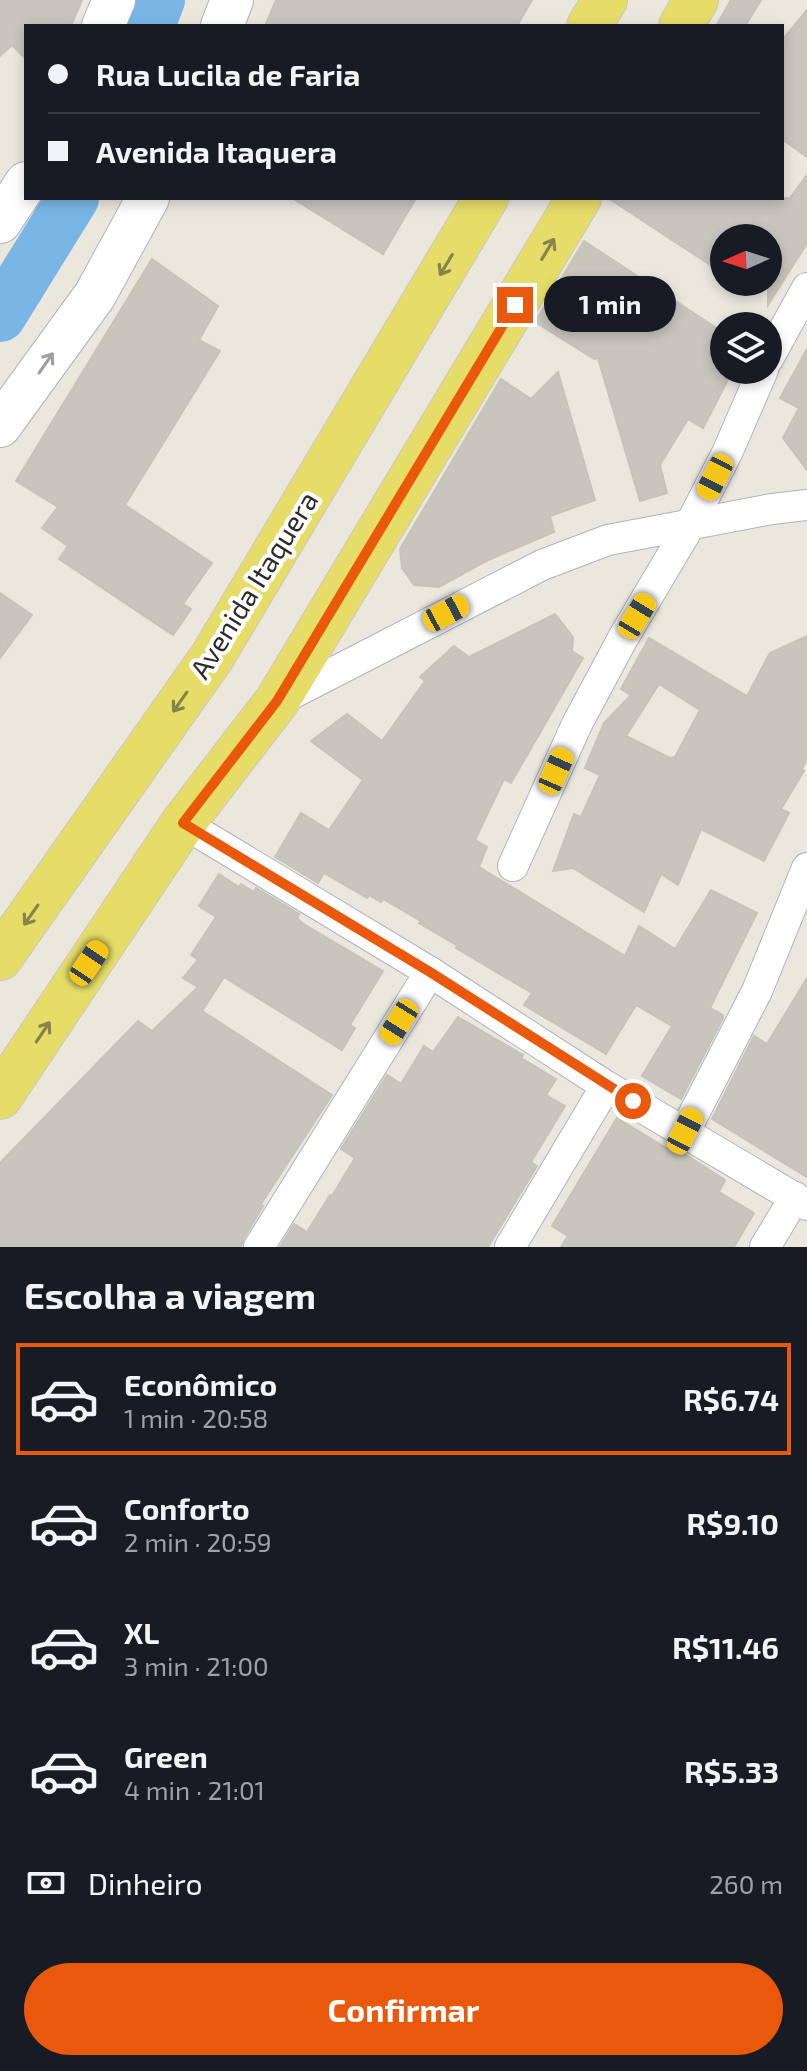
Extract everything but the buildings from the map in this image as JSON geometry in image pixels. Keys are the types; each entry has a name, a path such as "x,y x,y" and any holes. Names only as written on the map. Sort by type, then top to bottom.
{"main road":[{"path":"104,24 114,0"},
{"path":"223,24 232,0"},
{"path":"590,24 605,0"},
{"path":"682,24 696,0"},
{"path":"0,426 95,295 147,200"},
{"name":"Avenida Itaquera","path":"0,958 212,657 485,200"},
{"path":"0,1097 183,823 277,701 578,200"}],"street":[{"path":"782,334 807,288"},
{"path":"513,866 577,724 623,638 690,525 727,453 757,384"},
{"path":"277,701 542,565 608,540 807,505"},
{"path":"183,823 430,972 606,1086 801,1201 765,1247"},
{"path":"685,1131 757,991 807,868"},
{"path":"259,1247 430,972"},
{"path":"510,1247 606,1086"}],"waterway":[{"path":"150,24 159,0"},
{"path":"0,316 72,200"}],"route":[{"path":"515,305 277,701 183,823 430,972 633,1101"}]}
